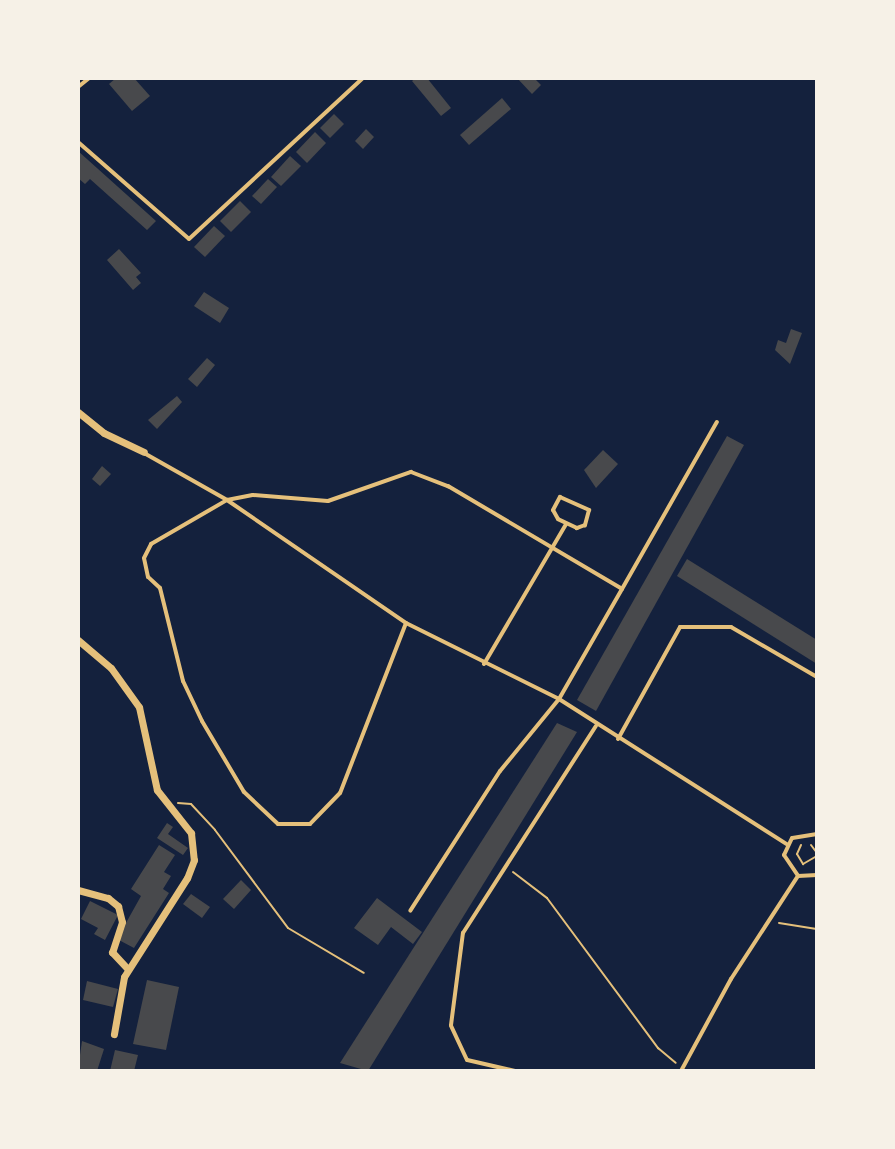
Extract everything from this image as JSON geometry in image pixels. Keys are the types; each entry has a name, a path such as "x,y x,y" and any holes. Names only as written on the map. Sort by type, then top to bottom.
{"street":[{"path":"78,412 104,433 144,452"},
{"path":"78,640 127,686 148,731 154,777 165,801 191,833 194,860 128,969 114,1034"},
{"path":"78,890 108,898 118,906 122,922 112,952 128,969"}],"lane":[{"path":"78,87 89,78"},
{"path":"78,142 189,239 363,78"},
{"path":"410,911 500,771 559,699 717,422"},
{"path":"144,452 227,500 406,623 559,699 596,726 787,844"},
{"path":"406,623 340,793 310,824 278,824 244,792 202,721 183,681 160,588 148,577 144,558 151,544 227,500 253,495 328,501 411,472 448,486 622,589"},
{"path":"560,497 581,503 590,518 577,528 566,524 553,510 560,497"},
{"path":"484,664 566,524"},
{"path":"618,739 680,627 731,627 817,677"},
{"path":"515,1071 467,1060 451,1025 454,982 463,933 596,726"},
{"path":"798,876 785,861 787,844 800,833 817,834"},
{"path":"798,876 817,875"},
{"path":"681,1071 731,979 798,876"}],"path":[{"path":"165,801 191,804 202,815 288,928 364,973"},
{"path":"807,844 817,857 803,864 797,851 807,844"},
{"path":"506,867 547,898 658,1048 671,1062 684,1065"},
{"path":"768,921 817,929"}],"building":[{"path":"116,78 134,78 150,96 132,111 109,84"},
{"path":"427,78 451,108 441,116 412,81"},
{"path":"517,78 534,78 541,85 532,94"},
{"path":"502,98 511,109 469,145 460,135"},
{"path":"334,114 344,124 330,138 320,128"},
{"path":"366,129 374,137 363,149 355,141"},
{"path":"315,132 326,143 307,163 296,152"},
{"path":"78,151 156,221 147,230 90,179 85,184 78,178"},
{"path":"290,156 301,166 281,186 271,177"},
{"path":"268,179 277,187 261,204 252,196"},
{"path":"240,201 251,212 231,232 220,221"},
{"path":"214,226 225,236 205,257 194,247"},
{"path":"119,249 141,273 136,277 141,283 133,290 107,260"},
{"path":"204,292 229,308 220,323 194,306"},
{"path":"791,329 802,333 790,364 775,350 778,340 786,343"},
{"path":"207,358 215,365 197,387 188,379"},
{"path":"177,396 182,402 157,429 148,420"},
{"path":"727,436 744,445 596,711 577,700"},
{"path":"603,450 618,464 596,488 584,470"},
{"path":"102,466 111,474 100,486 92,479"},
{"path":"687,559 817,640 817,664 677,576"},
{"path":"557,723 577,732 368,1071 340,1063"},
{"path":"167,823 173,827 168,834 188,848 183,855 157,838"},
{"path":"159,845 175,855 164,872 171,876 163,889 169,893 134,948 117,939 141,896 131,889"},
{"path":"241,880 251,890 234,909 223,899"},
{"path":"191,894 210,907 202,918 183,904"},
{"path":"377,898 422,932 413,944 391,927 378,945 354,928"},
{"path":"90,901 118,915 105,940 94,934 98,928 81,919"},
{"path":"147,980 179,987 166,1050 133,1044"},
{"path":"87,981 118,989 113,1007 83,1000"},
{"path":"82,1041 104,1049 97,1071 78,1069"},
{"path":"115,1050 138,1055 134,1071 110,1071"}]}
